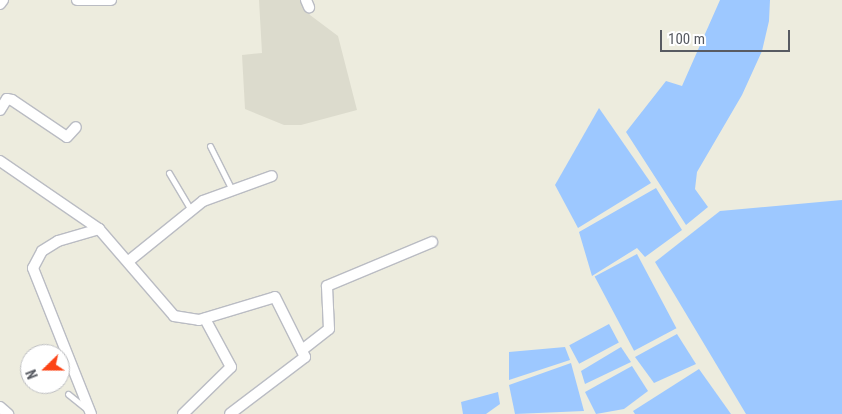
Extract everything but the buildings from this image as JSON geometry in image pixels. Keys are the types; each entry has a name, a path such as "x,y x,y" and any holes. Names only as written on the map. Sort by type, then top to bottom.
{"street":[{"path":"0,4 3,0"},
{"path":"77,0 111,0"},
{"path":"0,110 3,95 67,137 76,126"},
{"path":"0,161 99,229 130,260 170,312 188,320 204,319 275,297 305,357 230,414"},
{"path":"130,260 191,210 232,190 272,176"},
{"path":"91,413 33,268 42,251 58,241 99,229"},
{"path":"302,350 329,330 326,286 432,242"},
{"path":"183,414 231,367 204,319"},
{"path":"0,407 8,414"}],"lane":[{"path":"210,146 232,190"},
{"path":"169,173 191,210"},
{"path":"68,394 91,413"}],"shaded area":[{"path":"259,0 303,0 310,15 338,36 357,110 301,125 284,125 245,109 242,55 262,53"}],"water":[{"path":"720,0 770,0 769,21 762,51 742,95 697,172 695,189 708,207 686,225 626,132 666,81 682,86"},
{"path":"599,108 651,183 578,228 555,185"},
{"path":"656,188 682,230 645,257 637,248 592,276 579,232"},
{"path":"842,200 842,414 746,414 655,262 720,211"},
{"path":"637,254 676,328 634,351 595,277"},
{"path":"609,324 619,343 579,364 569,345"},
{"path":"677,334 696,364 654,383 635,357"},
{"path":"565,347 570,360 509,380 509,352"},
{"path":"621,347 631,362 585,384 581,371"},
{"path":"571,363 584,411 515,414 509,385"},
{"path":"632,366 648,391 624,409 596,414 585,392"},
{"path":"699,369 731,414 635,414 633,411"},
{"path":"498,392 500,404 486,414 463,414 461,402"}]}
